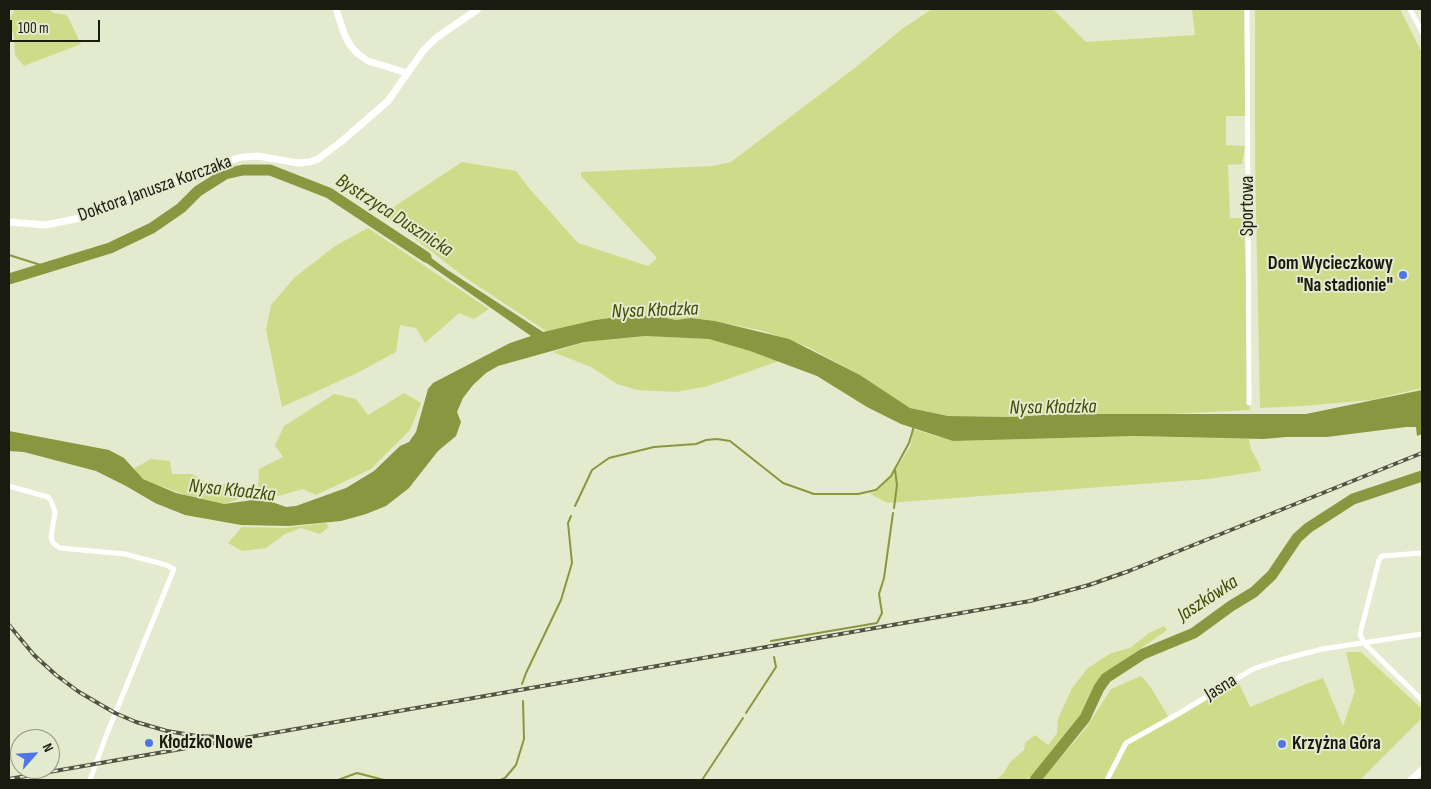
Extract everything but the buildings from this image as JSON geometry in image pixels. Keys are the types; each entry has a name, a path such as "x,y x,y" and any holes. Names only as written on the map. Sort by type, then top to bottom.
{"street":[{"path":"336,9 346,36 358,54 368,61 407,73"},
{"name":"Doktora Janusza Korczaka","path":"9,222 39,225 85,217 201,170 242,157 258,156 298,164 310,162 325,155 388,101 423,51 436,38 478,9"},
{"name":"Sportowa","path":"1247,9 1249,403"},
{"path":"1410,9 1422,32"},
{"path":"9,486 48,498 52,501 55,512 51,538 54,544 60,548 125,554 174,569 90,780"},
{"path":"1422,553 1382,556 1379,560 1360,634 1364,643 1422,700"},
{"name":"Jasna","path":"1107,780 1126,743 1131,739 1178,714 1253,669 1322,649 1422,634"},
{"path":"1411,780 1422,770"}],"shaded area":[{"path":"15,9 48,9 54,13 67,15 81,44 24,66 15,55 14,36 9,20"},
{"path":"932,9 1053,9 1086,42 1195,35 1192,9 1244,9 1246,116 1226,116 1226,145 1245,146 1242,164 1228,165 1230,218 1244,218 1250,410 1151,415 948,416 910,408 860,375 808,347 763,331 691,318 676,320 656,316 625,316 595,320 546,331 463,276 383,214 462,162 516,171 578,243 648,266 657,258 581,176 581,172 713,166 731,162 856,67 902,29"},
{"path":"1255,9 1400,9 1422,53 1422,388 1371,400 1260,408 1255,162"},
{"path":"368,228 489,309 474,319 459,313 425,343 416,328 400,325 396,352 357,373 282,407 266,330 271,305 294,278 335,246"},
{"path":"418,248 446,269 543,332 595,320 625,316 656,316 676,320 691,318 715,321 789,339 860,375 910,408 948,416 1306,414 1422,390 1422,434 1417,436 1416,427 1406,427 1327,437 1264,439 1135,436 953,441 901,424 867,407 817,376 750,351 709,339 645,336 584,342 498,366 486,373 463,398 457,412 461,422 456,436 438,451 409,488 386,506 341,521 289,526 241,525 185,515 155,503 96,471 24,452 9,451 9,431 109,450 124,458 143,479 176,493 224,504 253,500 272,502 286,507 296,506 346,488 374,471 400,446 409,442 416,432 428,389 433,383 510,343 531,336 408,250"},
{"path":"645,336 709,339 779,361 708,386 676,392 637,390 617,384 591,367 553,352 584,342"},
{"path":"404,393 421,403 410,430 371,469 316,495 303,489 275,497 258,490 259,469 283,457 275,445 284,426 334,394 356,399 368,415"},
{"path":"913,429 953,441 1135,436 1249,439 1251,449 1261,471 1208,479 888,503 870,494 877,491 894,473 911,445"},
{"path":"151,459 170,461 172,474 192,474 212,486 230,483 242,491 239,499 224,504 199,500 143,479 133,469"},
{"path":"326,523 329,527 320,534 301,528 285,534 266,548 242,551 228,543 242,527 285,528"},
{"path":"1164,626 1167,630 1113,668 1101,679 1080,716 1064,739 1035,773 1026,780 996,780 1004,773 1010,762 1024,750 1025,743 1035,735 1048,745 1057,733 1058,719 1072,688 1088,668 1111,653 1130,648 1149,633"},
{"path":"1346,652 1361,652 1422,709 1422,718 1360,780 1041,780 1086,728 1111,689 1141,676 1150,686 1171,721 1238,681 1250,707 1323,678 1343,726 1355,691"}],"waterway":[{"name":"Bystrzyca Dusznicka","path":"9,279 110,248 152,228 181,208 198,191 225,174 243,170 270,170 329,193 426,257"},
{"name":"Bystrzyca Dusznicka","path":"9,255 47,267"},
{"path":"575,506 592,470 609,458 654,447 696,444 706,440 717,439 730,441 783,483 814,494 858,494 876,490 891,476 909,443 914,426"},
{"path":"894,508 897,485 895,470"},
{"name":"Jaszkówka","path":"1035,780 1085,718 1099,688 1106,678 1143,654 1194,633 1254,592 1272,575 1297,538 1308,528 1353,499 1422,476"},
{"path":"771,641 877,623 882,613 879,594 884,578 893,513"},
{"path":"522,684 561,600 572,563 568,523 571,516"},
{"path":"746,713 776,667 774,657"},
{"path":"500,780 505,778 516,765 524,739 523,701"},
{"path":"702,780 743,718"},
{"path":"338,780 357,773 384,780"}],"railway":[{"path":"9,779 1030,601 1089,585 1129,571 1422,453"},
{"path":"9,625 34,655 56,675 79,692 115,713 136,722 167,731 197,736 222,737"}],"place":[{"name":"Dom Wycieczkowy \"Na stadionie\"","path":"1403,275"},
{"name":"Kłodzko Nowe","path":"149,743"},
{"name":"Krzyżna Góra","path":"1282,744"}],"water label":[{"name":"Nysa Kłodzka","path":"655,311"},
{"name":"Nysa Kłodzka","path":"1053,408"},
{"name":"Nysa Kłodzka","path":"232,491"}]}
